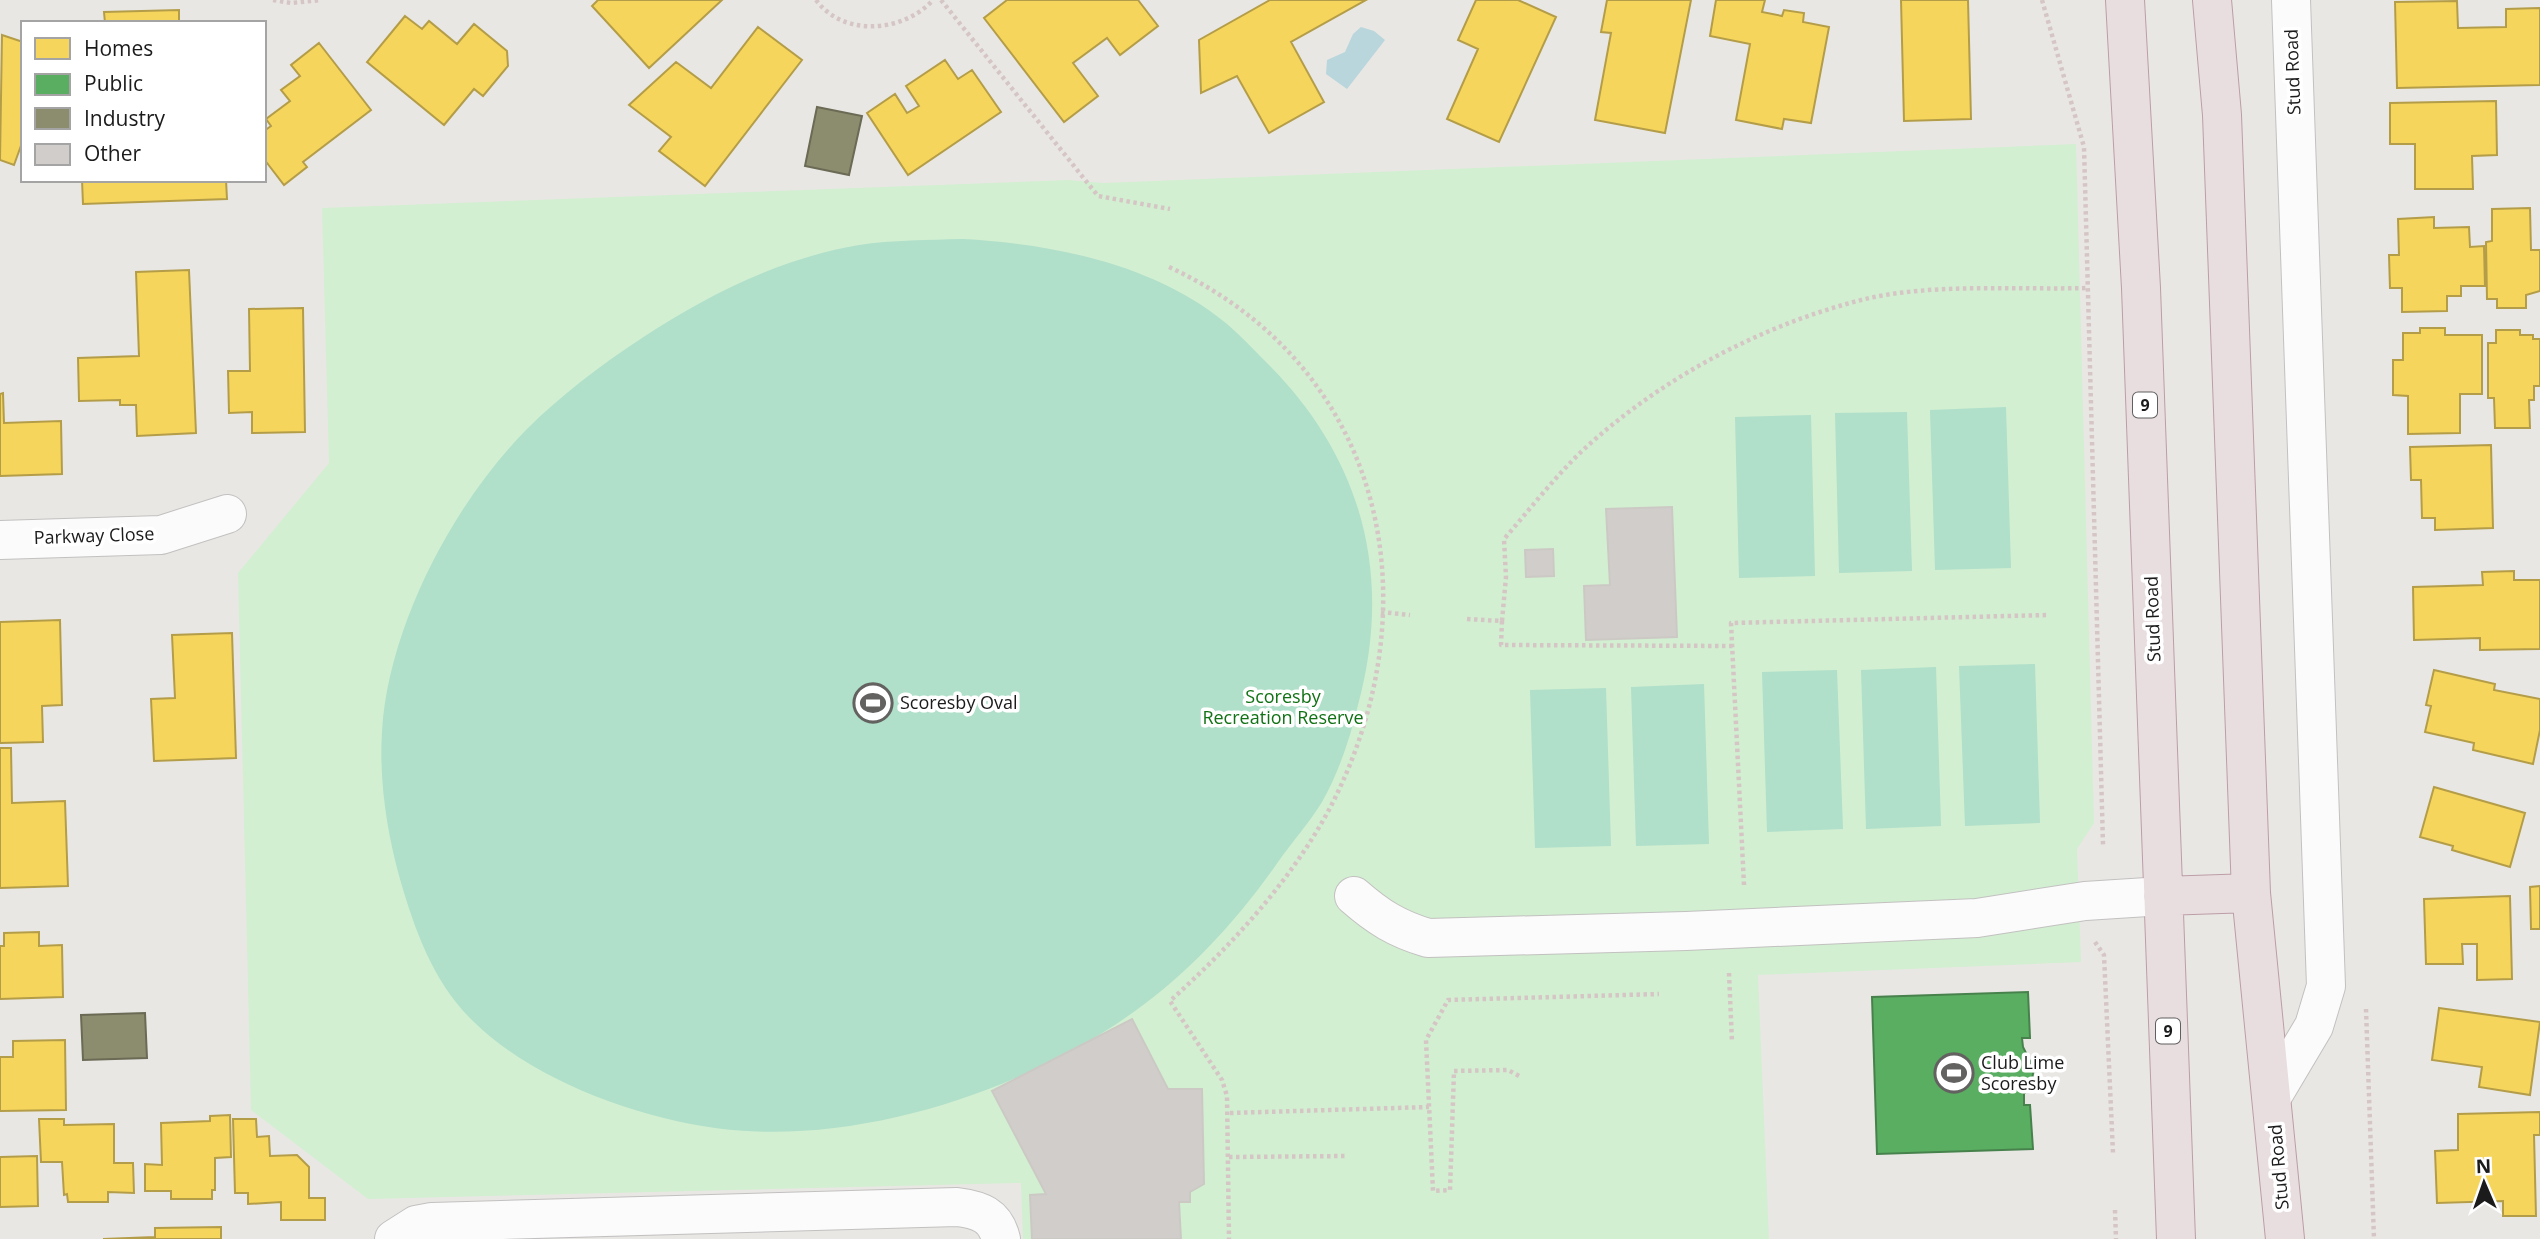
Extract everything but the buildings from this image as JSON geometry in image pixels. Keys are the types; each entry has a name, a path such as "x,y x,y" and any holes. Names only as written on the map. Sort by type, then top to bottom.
{"highway":[{"name":"Stud Road","path":"2125,0 2141,288 2176,1239"},
{"name":"Stud Road","path":"2212,0 2222,115 2251,893 2273,1095 2285,1239"},
{"path":"2162,896 2251,893"}],"street":[{"name":"Stud Road","path":"2273,1095 2314,1026 2326,986 2291,0"},
{"name":"Parkway Close","path":"0,540 161,535 227,514"},
{"path":"1354,895 1381,920 1428,938 1686,931 1977,918 2085,901 2162,896"},
{"path":"394,1239 416,1225 432,1222 957,1207 979,1209 993,1219 1001,1239"}],"path":[{"path":"272,0 291,3 321,0"},
{"path":"816,0 841,19 860,26 882,27 918,13 933,0"},
{"path":"942,0 1098,196 1170,209"},
{"path":"2042,0 2084,147 2103,845"},
{"path":"1169,267 1228,298 1304,366 1355,451 1375,511 1382,581 1377,658 1365,720 1349,768 1330,807 1298,858 1253,916 1222,953 1170,1001 1222,1080 1230,1113 1229,1239"},
{"path":"1733,646 1502,645 1506,577 1504,539 1590,445 1632,410 1706,361 1793,323 1866,299 1934,292 2088,288"},
{"path":"1381,612 1410,615"},
{"path":"1752,885 1743,885 1731,623 2048,615"},
{"path":"1467,619 1502,621"},
{"path":"2104,955 2113,1153"},
{"path":"1519,1076 1508,1070 1454,1071 1450,1190 1433,1191 1426,1040 1448,1000 1659,994"},
{"path":"1230,1113 1429,1107"},
{"path":"1229,1157 1346,1156"},
{"path":"2115,1210 2116,1239"}],"green space":[{"name":"Scoresby Recreation Reserve","path":"2076,144 2094,823 2077,849 2081,962 1758,975 1769,1239 1023,1239 1021,1183 368,1199 251,1110 238,573 329,463 322,208 1068,180 1104,183"},
{"name":"Scoresby Oval","path":"963,239 1067,252 1136,272 1168,286 1199,303 1227,324 1269,365 1301,402 1327,440 1348,480 1362,522 1370,566 1372,611 1368,657 1358,705 1334,779 1312,817 1247,903 1195,961 1135,1011 1090,1040 1042,1066 990,1089 879,1121 824,1129 768,1132 684,1123 587,1093 555,1078 498,1043 460,1007 428,956 406,899 388,825 383,788 382,732 387,692 397,651 429,569 474,494 526,430 582,381 667,322 746,280 801,259 872,243"},
{"path":"2006,407 2011,568 1935,570 1930,410"},
{"path":"1907,412 1912,571 1839,573 1835,413"},
{"path":"1811,415 1815,576 1739,578 1735,417"},
{"path":"2035,664 2040,823 1965,826 1959,666"},
{"path":"1936,667 1941,826 1866,829 1861,670"},
{"path":"1837,670 1843,829 1767,832 1762,672"},
{"path":"1704,684 1709,844 1636,846 1631,687"},
{"path":"1606,688 1611,846 1535,848 1530,690"}],"water":[{"path":"1361,27 1374,31 1385,40 1347,89 1326,74 1327,60 1345,52 1353,34"}],"place":[{"name":"Scoresby Oval","path":"873,703"},
{"name":"Club Lime Scoresby","path":"1954,1073"}]}
